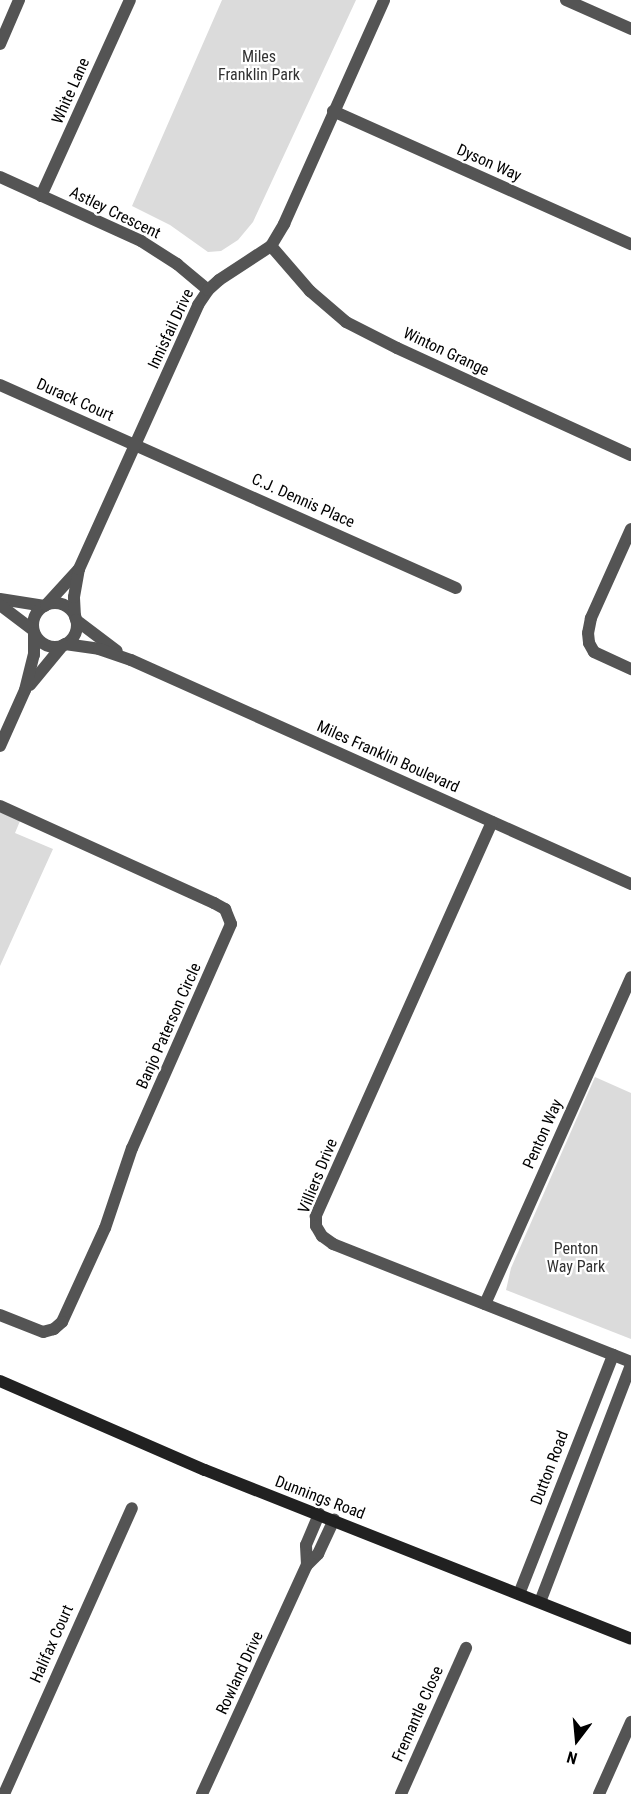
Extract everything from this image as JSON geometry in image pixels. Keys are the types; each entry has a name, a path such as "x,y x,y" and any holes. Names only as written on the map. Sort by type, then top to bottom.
{"street":[{"path":"0,44 19,0"},
{"name":"White Lane","path":"41,196 130,0"},
{"name":"Innisfail Drive","path":"75,618 74,597 79,569 137,445 198,305 208,290 271,246 284,224 384,0"},
{"path":"566,0 631,29"},
{"name":"Dyson Way","path":"333,111 631,244"},
{"name":"Astley Crescent","path":"0,177 141,241 177,264 208,290"},
{"name":"Winton Grange","path":"271,246 310,291 346,322 408,353 631,455"},
{"name":"Durack Court","path":"0,385 137,445"},
{"name":"C.J. Dennis Place","path":"137,445 456,588"},
{"path":"631,529 591,618 588,633 589,643 594,652 631,669"},
{"name":"Innisfail Drive","path":"45,605 79,569"},
{"path":"0,599 63,605 75,618 75,634 25,690"},
{"path":"0,604 46,645 64,645"},
{"path":"0,746 25,690 34,655 34,616 45,605"},
{"name":"Miles Franklin Boulevard","path":"75,618 131,660"},
{"name":"Miles Franklin Boulevard","path":"64,645 91,647 131,660 631,884"},
{"name":"Banjo Paterson Circle","path":"0,806 214,903 225,909 231,924 136,1139 100,1238 62,1323 50,1331 43,1332 0,1315"},
{"name":"Villiers Drive","path":"492,822 315,1220 321,1236 333,1244 631,1363"},
{"name":"Penton Way","path":"485,1304 631,977"},
{"name":"Dutton Road","path":"519,1594 613,1355"},
{"path":"540,1602 631,1363"},
{"name":"Dunnings Road","path":"0,1381 141,1444 631,1639"},
{"name":"Halifax Court","path":"4,1794 132,1508"},
{"name":"Rowland Drive","path":"307,1565 306,1545 319,1514"},
{"name":"Rowland Drive","path":"202,1794 307,1565 318,1554 334,1520"},
{"name":"Fremantle Close","path":"401,1794 466,1648"},
{"path":"599,1794 631,1722"}],"green space":[{"name":"Miles Franklin Park","path":"222,0 356,0 253,222 238,240 221,251 208,252 170,225 132,206"},
{"path":"0,812 20,821 15,833 53,849 0,966"},
{"name":"Penton Way Park","path":"595,1077 631,1093 631,1339 506,1290 511,1268"}]}
